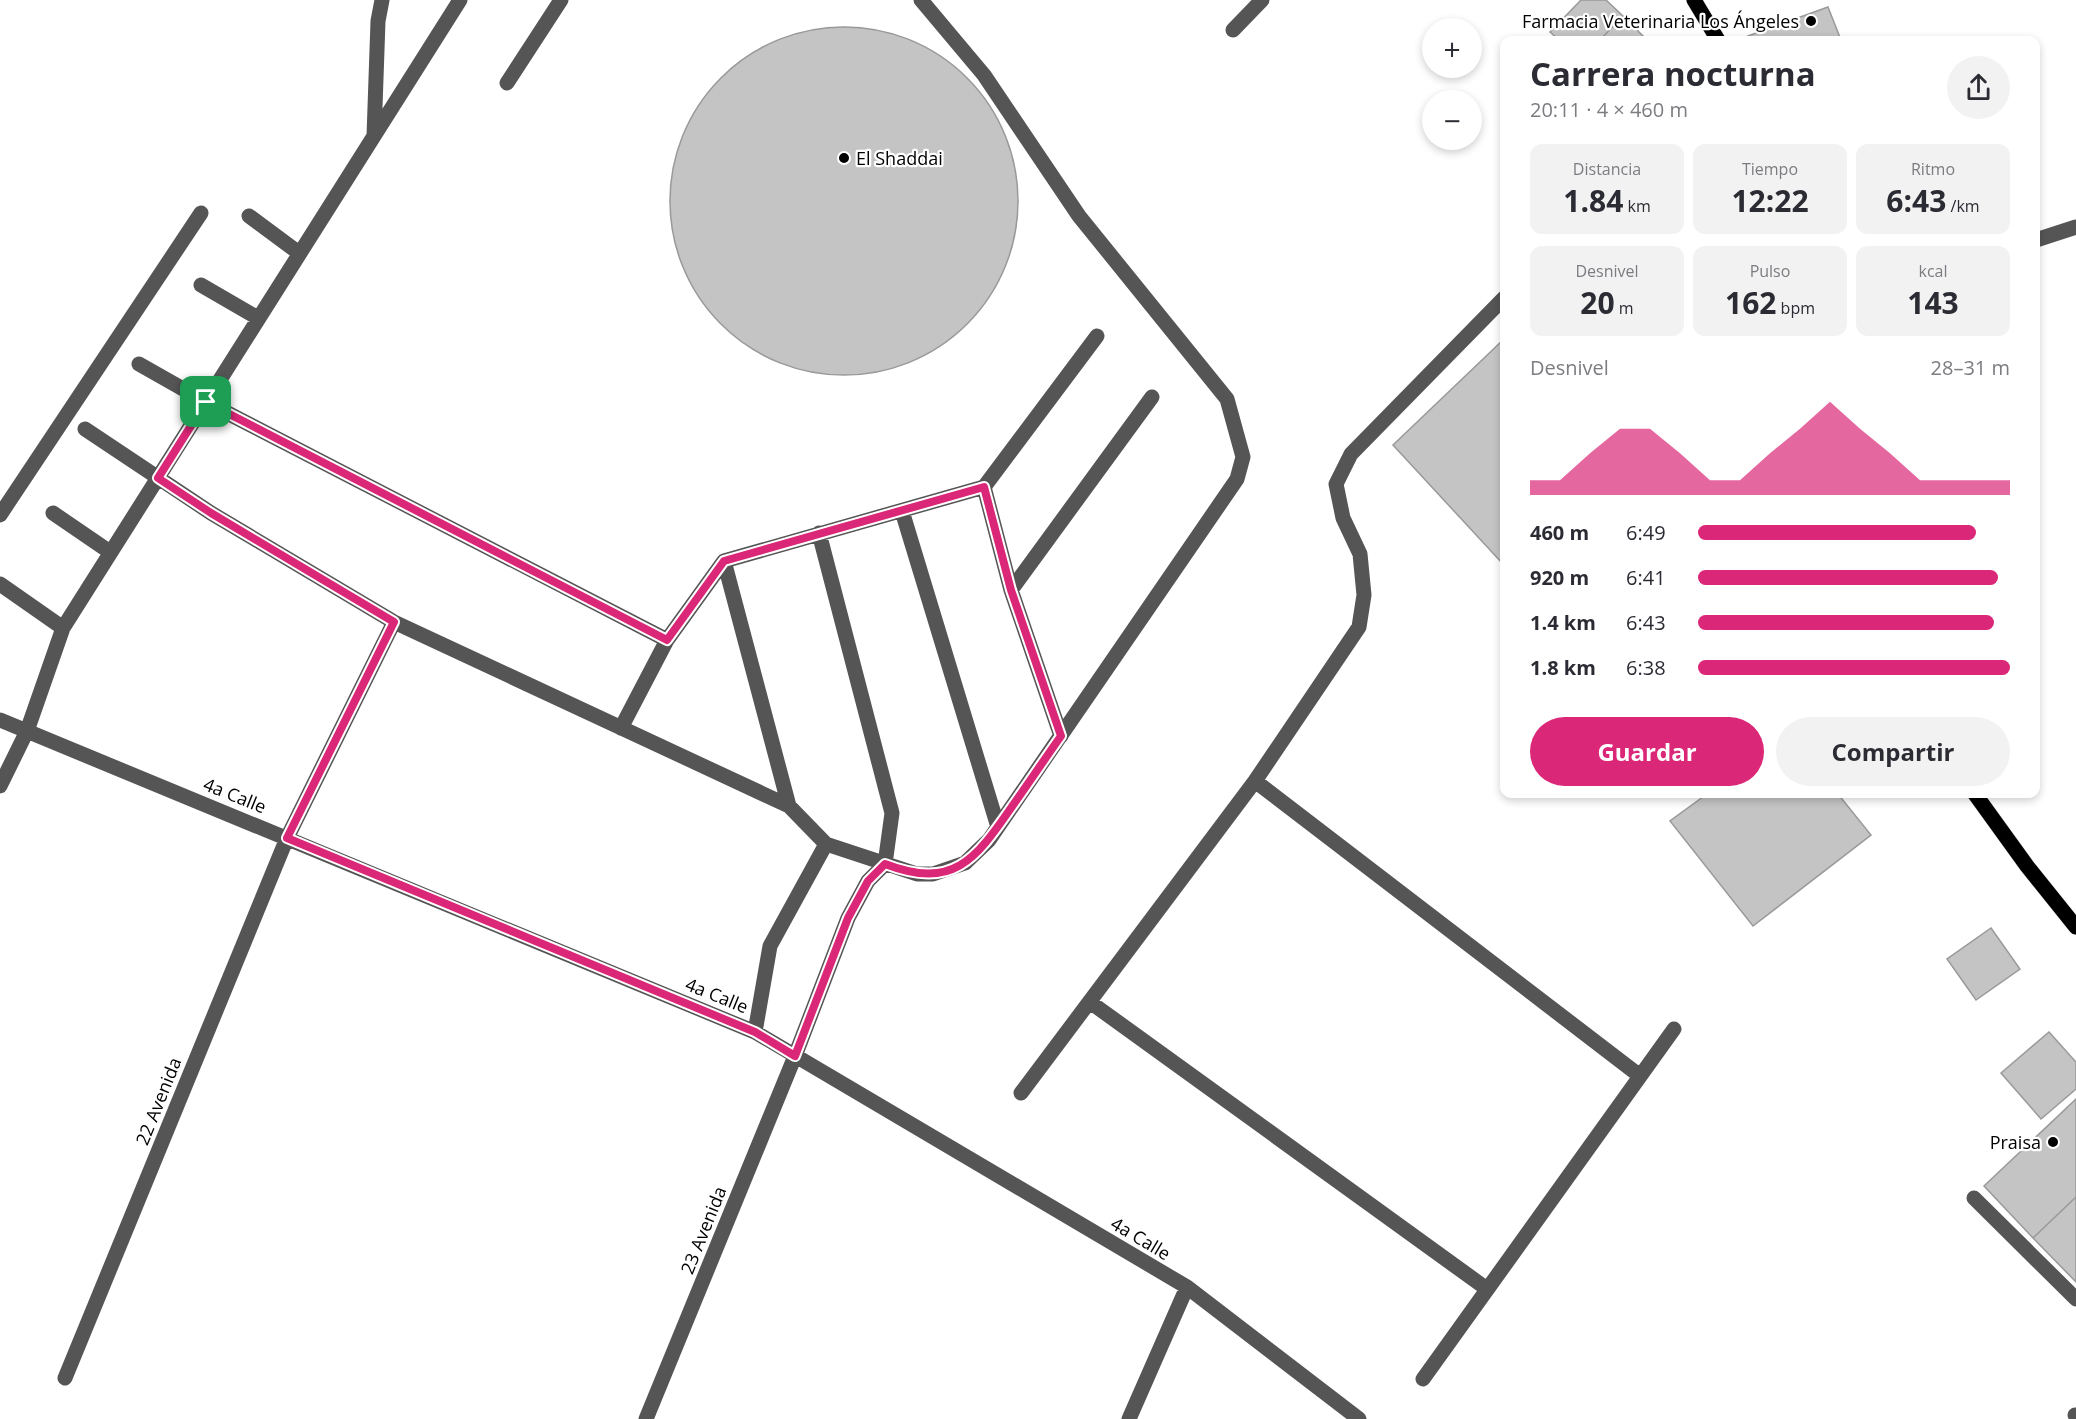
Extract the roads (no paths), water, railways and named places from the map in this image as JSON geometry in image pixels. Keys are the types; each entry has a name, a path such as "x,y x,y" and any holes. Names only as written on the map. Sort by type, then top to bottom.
{"main road":[{"path":"1695,0 1716,36"},
{"path":"1978,798 2026,866 2076,927"}],"street":[{"path":"374,136 378,21 382,0"},
{"path":"0,786 27,730 63,628 459,3 476,0"},
{"path":"507,83 561,0"},
{"path":"85,429 211,513 394,622 789,806 826,844 917,874 933,874 965,863 978,853 998,827 1237,479 1243,457 1227,399 1079,216 984,75 921,0"},
{"path":"1233,30 1263,0"},
{"path":"0,515 201,213"},
{"path":"249,216 299,253"},
{"path":"2040,239 2076,227"},
{"path":"201,285 258,318"},
{"path":"1021,1093 1256,781 1359,627 1364,595 1360,554 1343,518 1336,484 1351,454 1500,302"},
{"path":"621,728 667,640 724,561 984,487 1097,336"},
{"path":"139,364 206,402 667,640"},
{"path":"1011,590 1152,397"},
{"path":"984,487 1011,590 1061,736"},
{"path":"902,511 998,827"},
{"path":"53,513 110,552"},
{"path":"819,533 892,813 885,864"},
{"path":"724,561 789,806"},
{"path":"0,584 63,628"},
{"name":"22 Avenida","path":"65,1378 287,838 394,622"},
{"name":"4a Calle","path":"0,720 755,1032 1187,1287 1359,1419"},
{"path":"1256,781 1640,1076"},
{"path":"755,1032 770,946 826,844"},
{"name":"23 Avenida","path":"646,1419 795,1056 848,918 868,881 885,864"},
{"path":"1090,1002 1487,1289"},
{"path":"1423,1380 1674,1029"},
{"path":"1974,1198 2076,1299"},
{"path":"1129,1419 1187,1287"}],"place":[{"name":"Farmacia Veterinaria Los Ángeles","path":"1811,21"},
{"name":"El Shaddai","path":"844,158"},
{"name":"Praisa","path":"2053,1142"}]}
